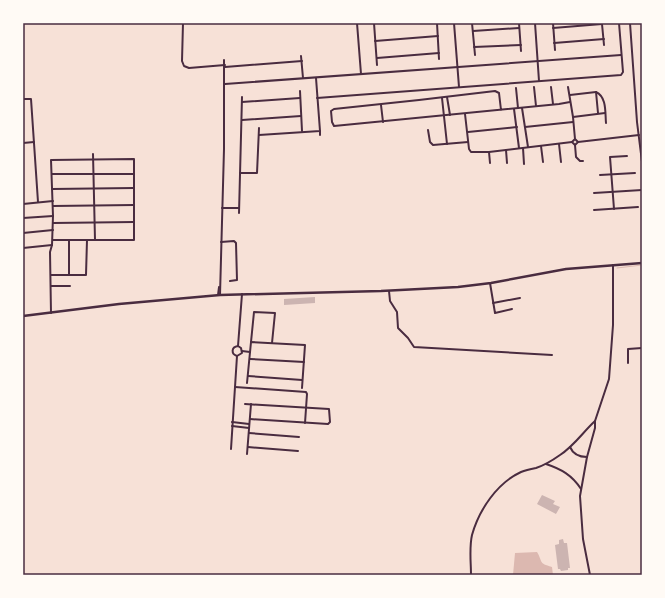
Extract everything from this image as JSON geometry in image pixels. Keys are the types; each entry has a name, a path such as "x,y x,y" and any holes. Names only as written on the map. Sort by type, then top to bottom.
{"street":[{"path":"183,23 182,61 184,66 189,68 302,61"},
{"path":"361,74 357,23 365,23"},
{"path":"374,23 378,65"},
{"path":"437,23 440,59"},
{"path":"454,23 459,86"},
{"path":"472,23 475,54"},
{"path":"519,23 521,51"},
{"path":"536,23 539,81"},
{"path":"553,23 555,50"},
{"path":"317,98 459,86 621,75 623,72 619,23"},
{"path":"630,23 642,162"},
{"path":"553,28 602,24 604,45"},
{"path":"473,30 519,28"},
{"path":"375,41 438,36"},
{"path":"554,43 604,39"},
{"path":"474,48 521,45"},
{"path":"377,58 439,53"},
{"path":"225,84 621,55"},
{"path":"301,56 303,78"},
{"path":"219,295 225,84 224,60"},
{"path":"316,78 320,135"},
{"path":"534,87 536,106"},
{"path":"551,87 553,104"},
{"path":"465,114 469,149 471,152 489,152 572,142 574,139 573,117 568,87"},
{"path":"516,88 518,108"},
{"path":"300,91 302,131"},
{"path":"501,110 500,93 495,91 334,109 331,111 331,114 332,124 334,126 465,114 522,108 570,102"},
{"path":"570,95 596,92 600,94 603,99 606,123"},
{"path":"596,92 598,113"},
{"path":"239,213 242,97"},
{"path":"447,97 450,115"},
{"path":"242,102 300,98"},
{"path":"442,98 447,144"},
{"path":"23,99 31,99 38,202"},
{"path":"381,104 382,122"},
{"path":"514,108 519,148"},
{"path":"522,108 528,147"},
{"path":"573,117 605,113"},
{"path":"242,120 301,116"},
{"path":"525,127 573,122"},
{"path":"240,173 257,173 259,128"},
{"path":"468,132 517,128"},
{"path":"259,135 320,130"},
{"path":"428,130 431,144 436,146 468,142"},
{"path":"575,145 578,142 639,135"},
{"path":"574,139 578,142"},
{"path":"23,143 34,142"},
{"path":"572,142 575,145 578,159 583,161"},
{"path":"559,144 561,162"},
{"path":"541,146 543,162"},
{"path":"523,148 524,164"},
{"path":"506,150 507,163"},
{"path":"489,152 490,163"},
{"path":"93,154 95,240"},
{"path":"614,209 610,157 627,156"},
{"path":"52,312 50,252 53,240 53,201 51,160 134,159 134,240 53,240"},
{"path":"600,175 635,173"},
{"path":"52,174 134,174"},
{"path":"52,189 134,188"},
{"path":"594,193 642,190"},
{"path":"23,204 53,201"},
{"path":"53,206 134,205"},
{"path":"594,210 638,207"},
{"path":"222,208 239,208"},
{"path":"23,218 53,216"},
{"path":"53,223 134,222"},
{"path":"23,233 53,230"},
{"path":"69,240 69,275"},
{"path":"51,275 86,275 87,240"},
{"path":"221,242 234,241 236,243 237,280 230,281"},
{"path":"23,248 52,245"},
{"path":"23,316 119,304 219,295 458,287 490,283 566,269 613,264 642,263"},
{"path":"590,575 583,539 581,489 587,457 595,428 595,421 609,379 613,325 613,264"},
{"path":"490,283 495,313 512,309"},
{"path":"51,286 70,286"},
{"path":"389,290 390,299 397,312 398,328 408,338 414,347 552,355"},
{"path":"242,294 238,346 242,351 250,352"},
{"path":"493,303 520,298"},
{"path":"247,384 254,312 275,313 272,343"},
{"path":"252,342 305,345 302,388"},
{"path":"230,449 237,356 234,355 233,349 238,346"},
{"path":"628,363 628,349 642,348"},
{"path":"237,356 242,353 242,351"},
{"path":"250,359 304,362"},
{"path":"248,376 302,380"},
{"path":"235,387 306,392 305,423"},
{"path":"245,404 329,409 330,422 328,424 250,419"},
{"path":"247,454 251,404"},
{"path":"472,575 472,536 477,521 495,492 507,480 522,471 546,464 570,447 595,421"},
{"path":"232,422 250,424"},
{"path":"232,426 249,428"},
{"path":"249,433 299,437"},
{"path":"248,447 298,451"},
{"path":"570,447 576,455 587,457"},
{"path":"546,464 569,475 575,480 581,489"}],"shaded area":[{"path":"537,552 543,563 552,567 553,575 513,575 515,553"}],"building":[{"path":"315,297 315,303 284,305 284,299"},
{"path":"542,495 555,501 553,504 560,507 556,514 537,504"},
{"path":"563,539 564,543 567,543 570,568 568,568 568,570 561,571 558,569 555,545 559,544 559,540"}],"waterway":[{"path":"617,268 642,265"}]}
